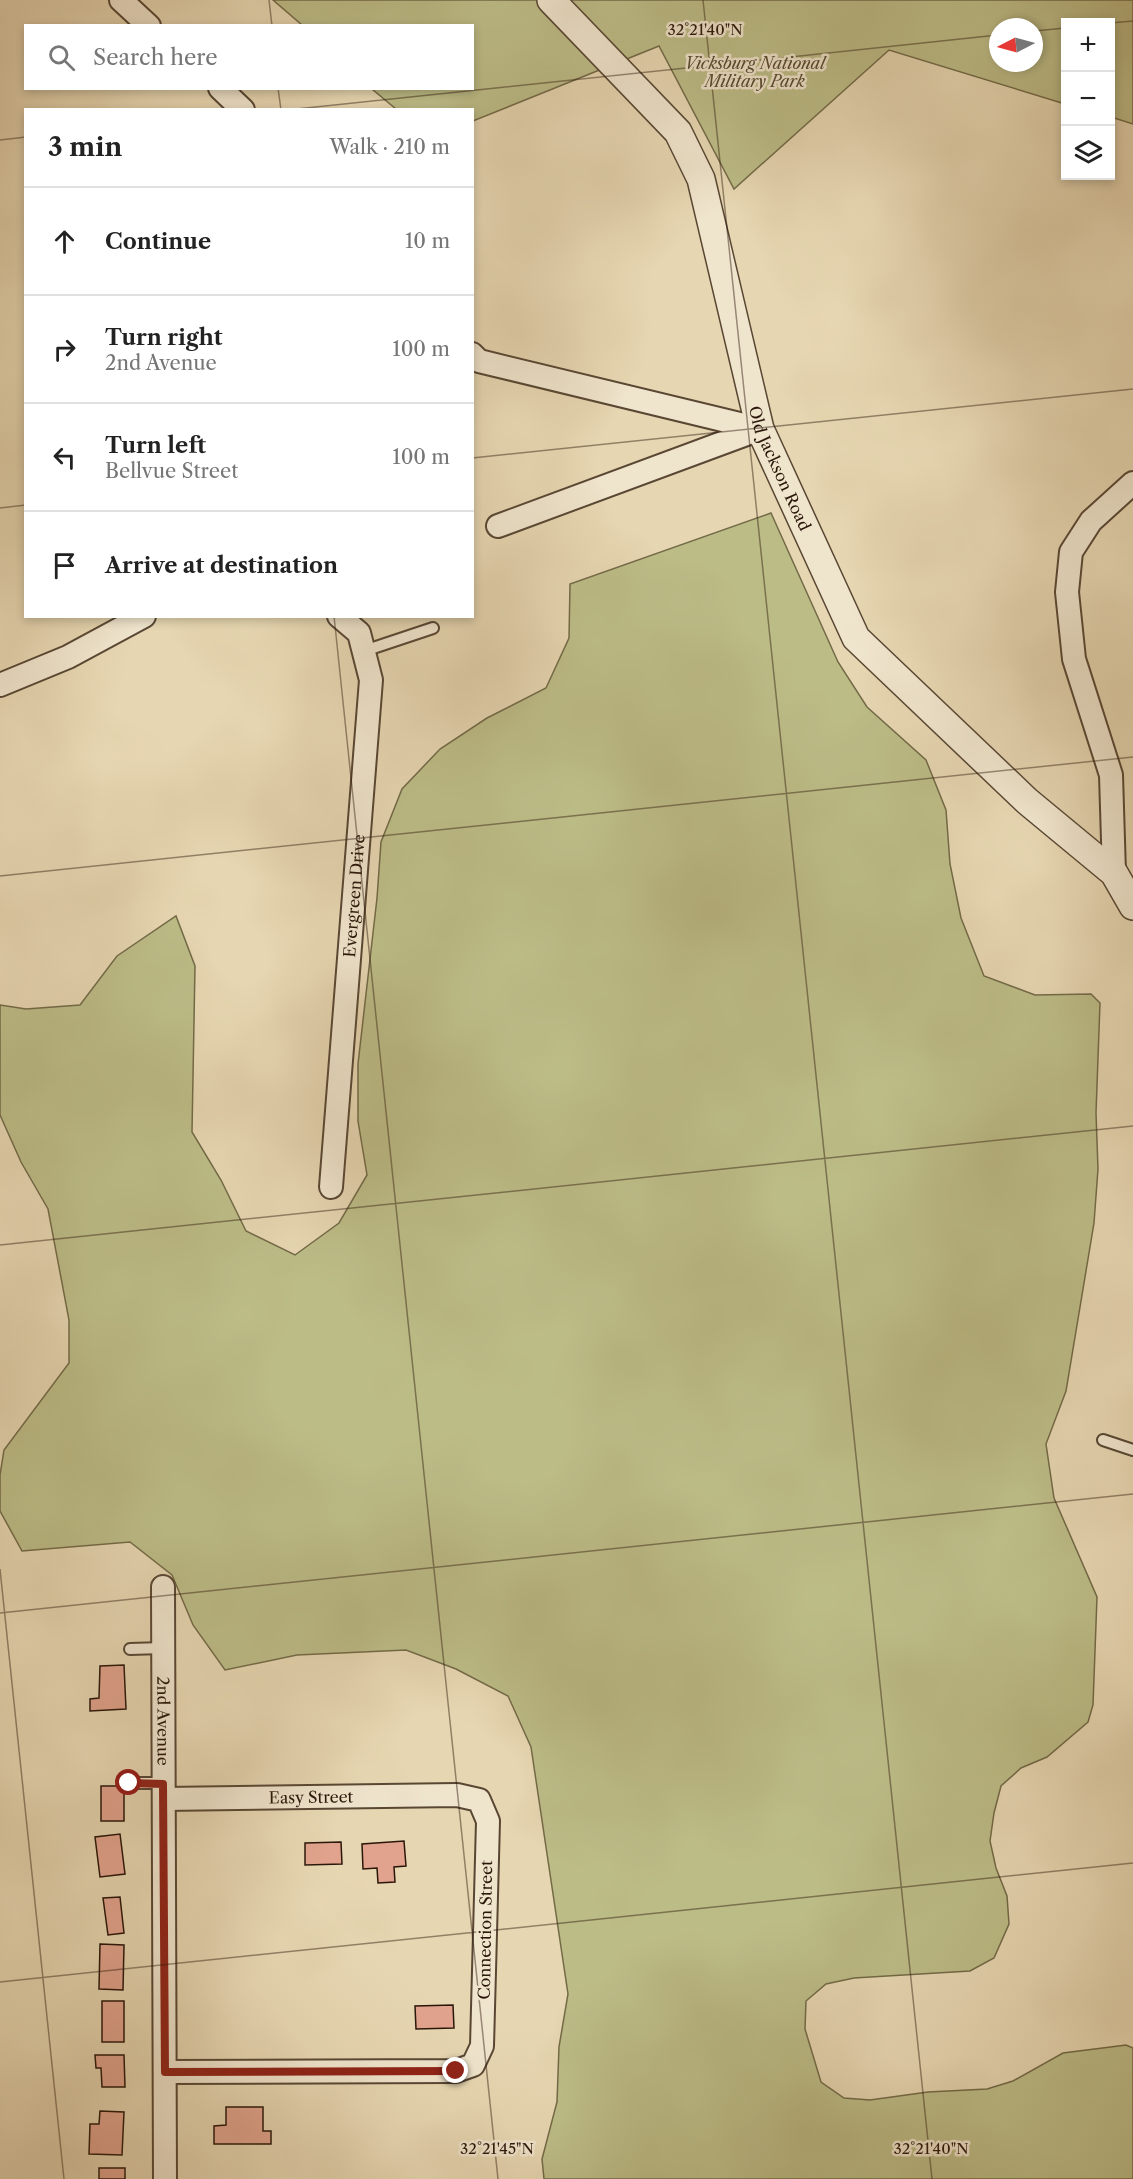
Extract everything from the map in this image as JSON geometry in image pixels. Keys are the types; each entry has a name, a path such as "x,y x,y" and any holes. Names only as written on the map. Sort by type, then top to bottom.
{"street":[{"path":"121,0 147,24"},
{"name":"Old Jackson Road","path":"551,0 678,132 700,180 760,429 856,638 1028,801 1114,873"},
{"path":"222,90 241,108"},
{"path":"474,356 479,361 760,429"},
{"path":"498,526 760,429"},
{"path":"1133,483 1091,521 1071,552 1067,592 1074,659 1111,775 1114,873 1133,906"},
{"name":"Evergreen Drive","path":"331,1187 371,680 359,633 341,618"},
{"path":"0,685 68,657 133,619"},
{"name":"2nd Avenue","path":"164,1587 165,2179"},
{"name":"Easy Street","path":"164,1791 457,1795"},
{"name":"Connection Street","path":"165,2072 456,2071 473,2065 482,2046 488,1821 479,1800 457,1795"}],"lane":[{"path":"364,651 433,628"},
{"path":"1103,1440 1133,1450"},
{"path":"130,1649 163,1648"},
{"path":"129,1783 164,1791"}],"green space":[{"name":"Vicksburg National Military Park","path":"273,0 1133,0 1133,124 1115,118 1115,18 1061,18 1061,103 889,50 734,189 659,46 474,121 474,108 395,108 373,90 474,90 474,24 301,24"},
{"path":"771,513 838,662 867,707 926,760 946,810 950,864 961,918 984,976 1035,995 1091,994 1100,1003 1096,1113 1098,1169 1094,1223 1066,1391 1046,1444 1054,1498 1097,1597 1093,1705 1088,1722 1047,1757 1021,1768 1001,1786 990,1841 996,1868 1007,1896 1009,1924 994,1958 970,1971 854,1978 826,1984 806,2001 805,2029 821,2082 844,2098 870,2100 928,2092 987,2089 1013,2081 1063,2053 1126,2045 1133,2048 1133,2179 544,2179 542,2159 557,2102 559,2047 568,1994 531,1747 508,1696 456,1669 406,1650 297,1655 225,1670 193,1625 172,1575 130,1542 22,1551 0,1511 0,1475 4,1450 69,1363 69,1320 48,1209 21,1162 0,1115 0,1005 26,1009 80,1005 117,956 176,916 195,966 192,1132 221,1180 246,1231 295,1255 339,1223 367,1175 358,1121 358,1064 381,842 402,789 440,749 487,718 546,688 569,638 570,584"}],"building":[{"path":"124,1665 126,1709 90,1711 90,1699 99,1698 100,1666"},
{"path":"101,1786 124,1786 124,1821 101,1821"},
{"path":"120,1834 125,1874 100,1877 95,1837"},
{"path":"404,1841 406,1866 394,1867 395,1882 378,1883 377,1868 363,1869 362,1844"},
{"path":"341,1842 342,1864 305,1865 305,1843"},
{"path":"120,1897 124,1933 108,1935 103,1898"},
{"path":"100,1944 124,1945 123,1990 99,1989"},
{"path":"102,2001 124,2001 124,2042 102,2042"},
{"path":"453,2005 454,2028 416,2029 415,2006"},
{"path":"95,2055 124,2055 125,2087 102,2087 101,2068 96,2068"},
{"path":"226,2107 263,2107 263,2131 271,2131 271,2144 214,2144 214,2126 226,2125"},
{"path":"100,2111 124,2112 122,2155 89,2154 90,2124 99,2124"},
{"path":"99,2168 125,2168 125,2179 99,2179"}],"route":[{"path":"129,1783 163,1784 165,2072 456,2071"}]}
